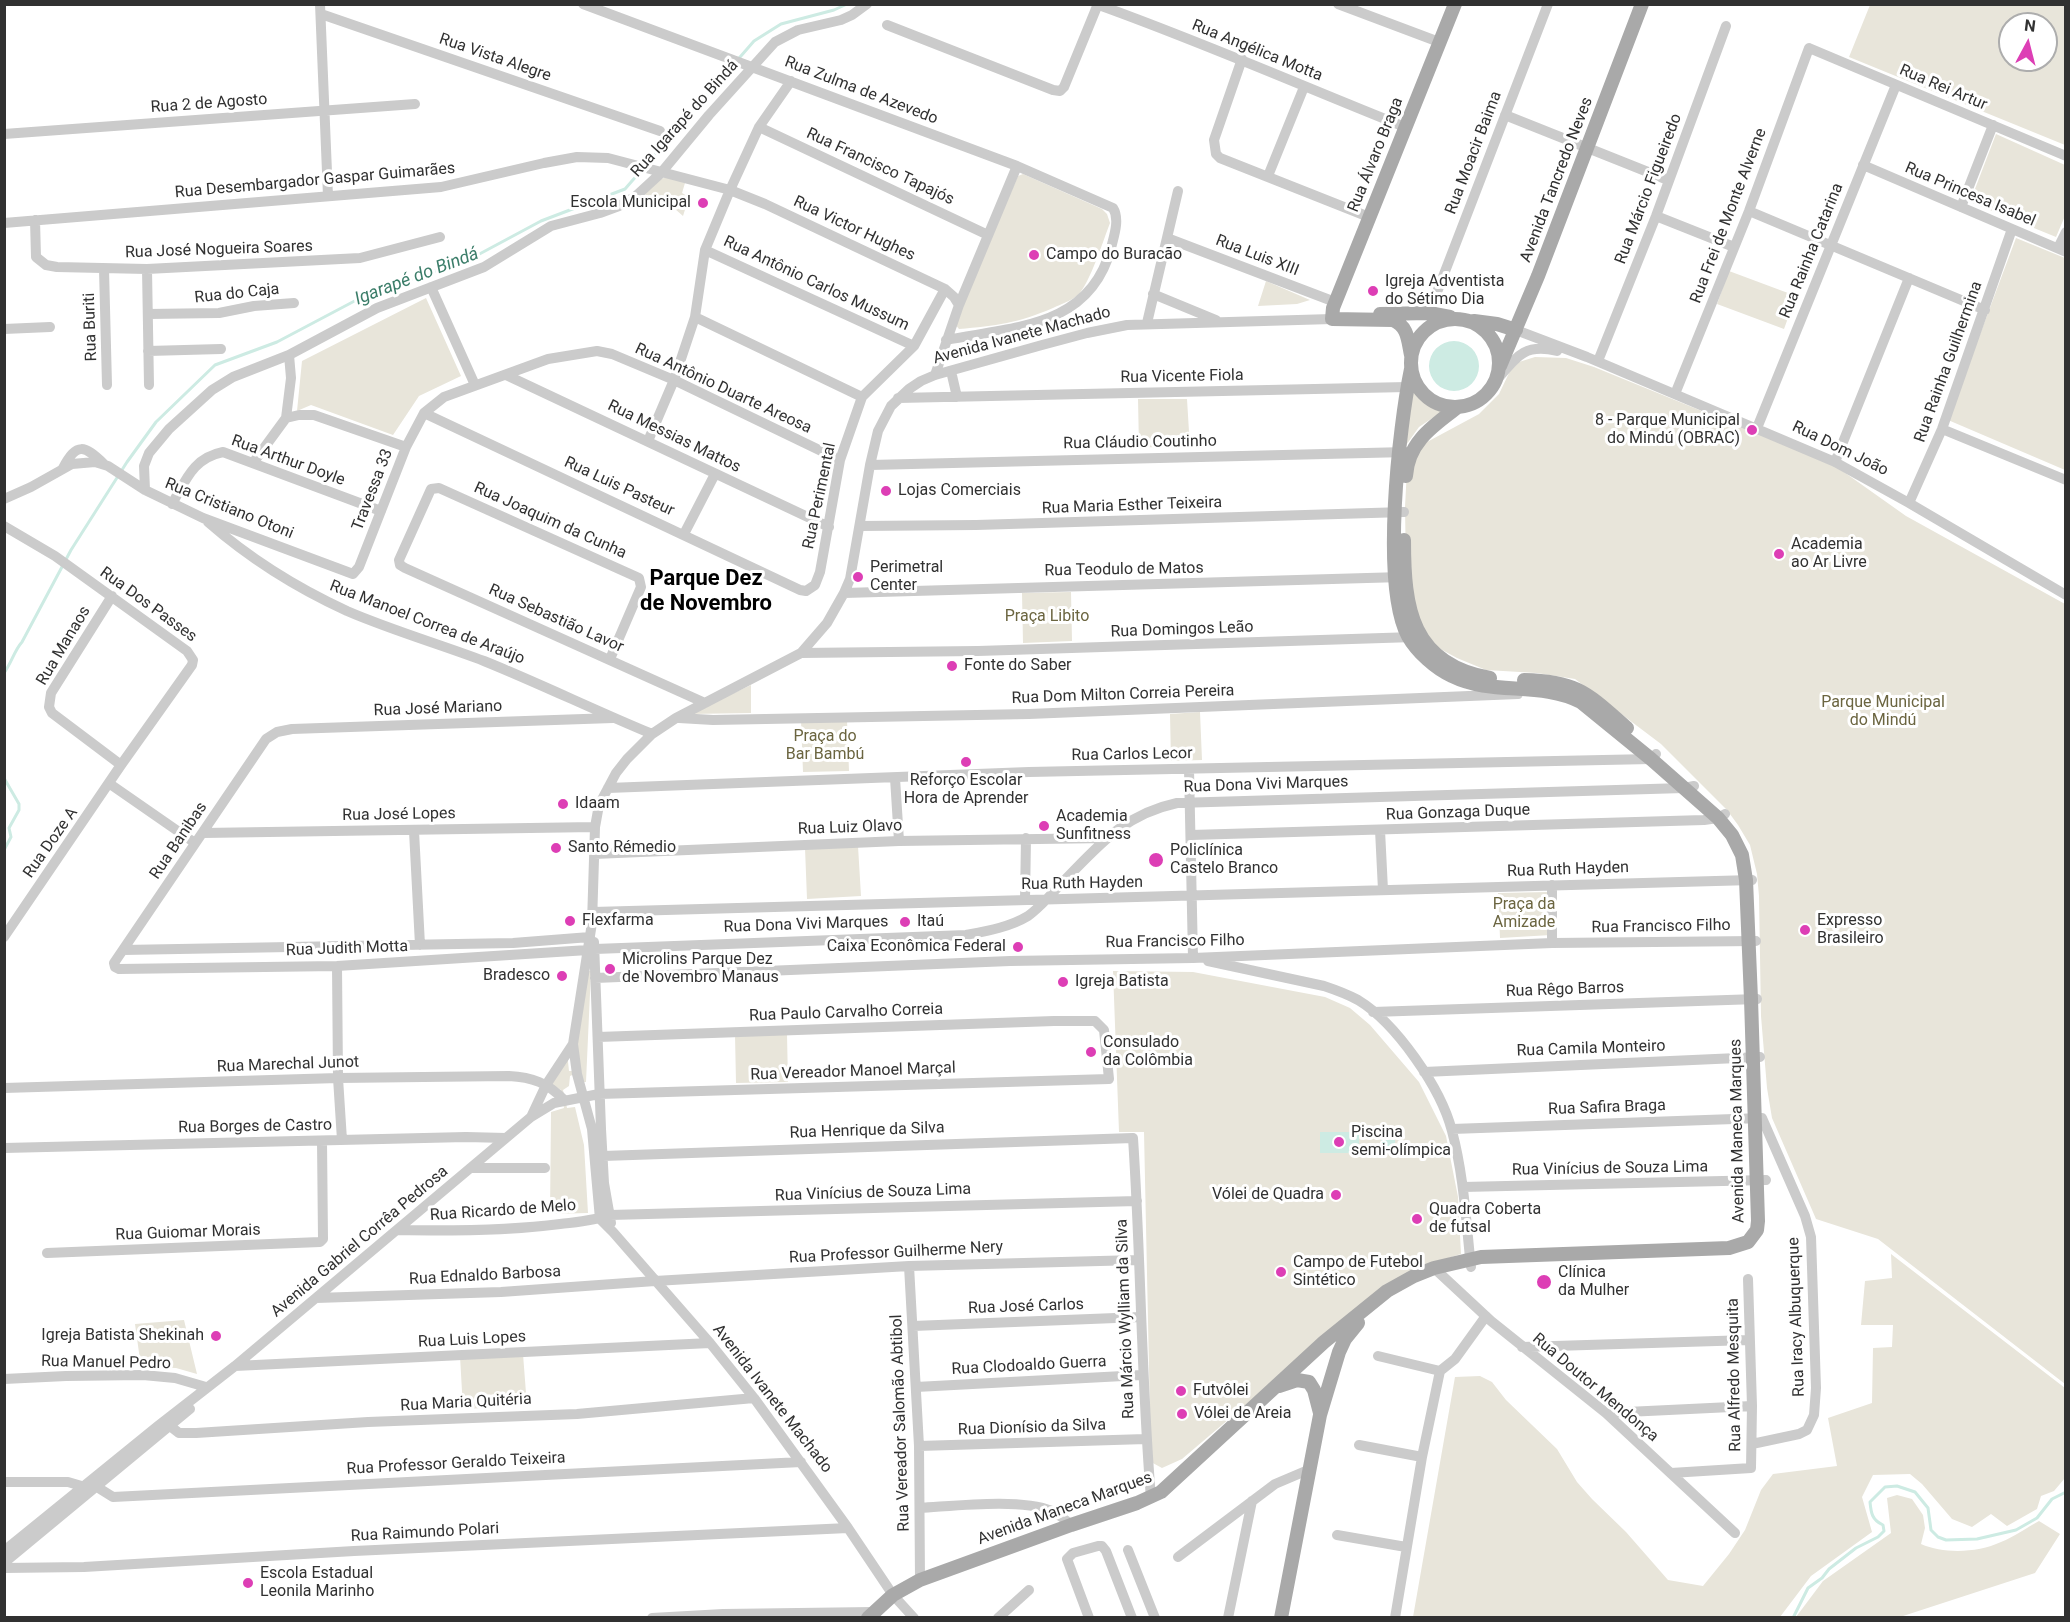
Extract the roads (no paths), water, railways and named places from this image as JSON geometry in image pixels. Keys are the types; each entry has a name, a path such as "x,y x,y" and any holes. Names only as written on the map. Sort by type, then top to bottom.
{"main road":[{"name":"Rua Álvaro Braga","path":"1332,319 1335,302 1455,4"},
{"name":"Avenida Tancredo Neves","path":"1500,366 1642,4"},
{"name":"Avenida Ivanete Machado","path":"1354,318 1384,313 1429,313 1462,320"},
{"name":"Avenida Ivanete Machado","path":"1332,319 1393,320 1399,323 1406,332 1411,362"},
{"path":"1406,452 1428,430 1458,407 1477,402 1492,389 1496,381 1500,366 1497,346 1492,338 1485,330 1462,320 1447,320 1428,328 1420,336 1411,362 1419,389 1427,397 1436,403 1458,407"},
{"name":"Rua Dom João","path":"1462,320 1497,324 1516,330"},
{"name":"Avenida Maneca Marques","path":"871,1615 893,1595 920,1580 1151,1498 1171,1485 1324,1342 1387,1291 1413,1276 1470,1263 1741,1246 1748,1242 1757,1230 1761,1180 1757,1058 1749,880 1743,855 1722,816 1653,757 1564,689 1467,682 1450,675 1428,659 1400,615 1400,513 1406,452 1407,387 1411,362"},
{"name":"Avenida Maneca Marques","path":"1281,1617 1308,1470 1335,1360 1351,1331 1390,1297 1437,1272"},
{"path":"1274,1388 1297,1380 1309,1382 1314,1390 1320,1415"}],"street":[{"name":"Rua Zulma de Azevedo","path":"583,4 1017,166 1106,204 1116,213 1110,249 1101,275 1089,292 1072,306 1050,318 946,340"},
{"name":"Rua Igarapé do Bindá","path":"145,490 144,466 149,453 169,429 212,390 233,377 290,355 377,308 484,267 551,226 600,213 636,196 748,65 775,42 798,30 841,20 867,4"},
{"path":"1338,4 1439,42"},
{"name":"Rua Moacir Baima","path":"1429,313 1548,4"},
{"path":"887,26 1060,91 1064,87 1097,5"},
{"name":"Rua Angélica Motta","path":"1097,5 1242,59 1304,87 1405,127"},
{"path":"320,9 328,196"},
{"name":"Rua Vista Alegre","path":"320,9 660,131"},
{"name":"Rua Márcio Figueiredo","path":"1592,359 1656,216 1726,26"},
{"name":"Rua Rei Artur","path":"1809,48 2066,156"},
{"name":"Rua Frei de Monte Alverne","path":"1675,394 1749,211 1809,48"},
{"path":"1242,59 1214,140 1216,154 1220,158 1370,217"},
{"path":"648,441 674,380 695,317 705,250 759,127 791,81"},
{"name":"Rua Rainha Catarina","path":"1757,428 1896,85"},
{"path":"1268,176 1304,87"},
{"name":"Rua 2 de Agosto","path":"4,134 415,104"},
{"path":"1505,116 1668,180"},
{"path":"1961,207 1993,125"},
{"name":"Rua Francisco Tapajós","path":"759,127 988,234"},
{"name":"Rua Desembargador Gaspar Guimarães","path":"4,222 441,188 544,163 577,158 608,158 730,190"},
{"name":"Rua Princesa Isabel","path":"1863,165 2062,250"},
{"path":"935,375 959,305 1017,166"},
{"name":"Rua Victor Hughes","path":"730,190 765,204 945,289 959,305"},
{"path":"1147,323 1178,190"},
{"path":"1749,211 1985,309"},
{"path":"1656,216 1734,247"},
{"name":"Rua José Nogueira Soares","path":"35,220 36,257 39,261 57,267 104,269 147,269 360,258 440,237"},
{"name":"Rua Rainha Guilhermina","path":"1909,503 1942,429 2012,229"},
{"path":"2062,250 2066,232"},
{"name":"Rua Luis XIII","path":"1167,238 1335,302"},
{"name":"Rua Antônio Carlos Mussum","path":"705,250 914,346"},
{"name":"Rua Buriti","path":"104,269 107,385"},
{"path":"147,269 148,385"},
{"path":"1835,462 1909,278"},
{"path":"431,287 475,385"},
{"path":"695,317 862,397 914,346 945,289"},
{"path":"1153,294 1220,322"},
{"name":"Rua do Caja","path":"148,314 219,313 255,306 294,303"},
{"name":"Avenida Ivanete Machado","path":"605,1217 597,1014 590,932 593,912 595,827 599,805 627,759 652,734 676,718 801,653 827,623 844,593 853,565 878,431 887,412 898,398 921,381 935,375 1088,333 1147,323 1332,319"},
{"path":"4,329 51,327"},
{"name":"Rua Dom João","path":"1516,330 1592,359 1835,462 2066,595"},
{"path":"148,351 221,349"},
{"name":"Rua Dom João","path":"1496,381 1519,355 1527,350 1549,349 1592,359"},
{"name":"Rua Antônio Duarte Areosa","path":"424,413 444,397 475,385 548,359 597,351 612,354 674,380 840,460"},
{"path":"253,463 286,418 291,378 290,355"},
{"path":"951,370 957,397"},
{"name":"Rua Messias Mattos","path":"506,375 829,527"},
{"name":"Rua Vicente Fiola","path":"898,398 1407,387"},
{"name":"Rua Perimental","path":"800,590 806,591 815,585 829,527 840,460 862,397"},
{"name":"Travessa 33","path":"348,573 353,574 359,567 406,447 424,413"},
{"name":"Rua Luis Pasteur","path":"424,413 800,590"},
{"path":"286,418 314,415 406,447"},
{"path":"1942,429 2066,480"},
{"name":"Rua Arthur Doyle","path":"172,504 192,470 201,460 210,454 223,452 381,511"},
{"name":"Rua Cláudio Coutinho","path":"870,465 1406,452"},
{"name":"Rua Cristiano Otoni","path":"4,498 31,487 72,464 86,462 108,466 145,490 203,518 348,573"},
{"path":"684,534 715,474"},
{"name":"Rua Sebastião Lavor","path":"439,488 431,489 429,492 399,560 400,565 705,703"},
{"name":"Rua Joaquim da Cunha","path":"439,488 635,574 639,578 641,587 610,659"},
{"name":"Rua Maria Esther Teixeira","path":"861,526 1400,513"},
{"name":"Rua Manoel Correa de Araújo","path":"203,518 233,544 307,591 349,611 541,684 652,734"},
{"name":"Rua Dos Passes","path":"4,526 77,571 187,651 193,660 121,765"},
{"name":"Rua Teodulo de Matos","path":"844,593 1399,577"},
{"name":"Rua Manaos","path":"112,596 51,693 49,707 52,713 121,765"},
{"name":"Rua Domingos Leão","path":"801,653 978,651 1414,637"},
{"name":"Rua Dom Milton Correia Pereira","path":"676,718 1029,714 1564,689"},
{"name":"Rua José Mariano","path":"266,739 277,732 292,729 613,718"},
{"name":"Rua Banibas","path":"116,959 266,739"},
{"name":"Rua Carlos Lecor","path":"608,788 1653,757"},
{"name":"Rua Doze A","path":"4,938 121,765"},
{"path":"1190,769 1193,958 1324,986 1350,996 1373,1012 1411,1053 1439,1097 1452,1129 1463,1187 1470,1263"},
{"path":"895,778 899,841"},
{"path":"110,784 195,843"},
{"name":"Rua Dona Vivi Marques","path":"591,949 966,935 1003,927 1028,916 1108,838 1143,813 1190,801 1689,787"},
{"name":"Rua Gonzaga Duque","path":"1191,835 1704,820 1722,816"},
{"name":"Rua José Lopes","path":"203,833 595,827"},
{"path":"1380,830 1383,890"},
{"path":"414,831 420,945"},
{"path":"1025,900 1026,838"},
{"name":"Rua Luiz Olavo","path":"594,854 899,841 1108,838"},
{"name":"Rua Ruth Hayden","path":"593,912 1749,880"},
{"path":"1552,885 1552,943"},
{"name":"Rua Judith Motta","path":"123,950 513,943 590,932"},
{"name":"Rua Francisco Filho","path":"595,978 1049,960 1193,958 1552,943 1752,941"},
{"name":"Avenida Ivanete Machado","path":"591,949 573,1044 577,1074 594,1143 597,1202 614,1232 710,1343 754,1398 848,1528 893,1595 914,1617"},
{"name":"Rua Judith Motta","path":"116,959 115,967 119,969 337,966 591,949"},
{"path":"337,966 338,1078 342,1140"},
{"name":"Rua Rêgo Barros","path":"1373,1012 1754,999"},
{"path":"579,1009 597,1014"},
{"name":"Rua Paulo Carvalho Correia","path":"598,1037 1095,1021 1104,1030 1108,1079"},
{"name":"Avenida Gabriel Corrêa Pedrosa","path":"531,1117 546,1085 573,1044"},
{"name":"Rua Camila Monteiro","path":"1424,1072 1757,1058"},
{"name":"Rua Marechal Junot","path":"4,1088 338,1078 509,1076 528,1077 546,1085 564,1100"},
{"name":"Rua Vereador Manoel Marçal","path":"583,1097 599,1094 1108,1079"},
{"name":"Avenida Gabriel Corrêa Pedrosa","path":"4,1551 235,1366 531,1117 554,1103 583,1097"},
{"name":"Rua Safira Braga","path":"1452,1129 1759,1118"},
{"name":"Rua Iracy Albuquerque","path":"1752,1444 1793,1437 1807,1430 1814,1415 1816,1388 1811,1237 1805,1216 1759,1118"},
{"name":"Rua Borges de Castro","path":"4,1148 506,1138"},
{"name":"Rua Henrique da Silva","path":"603,1156 1132,1138"},
{"name":"Rua Márcio Wylliam da Silva","path":"1132,1138 1137,1201 1142,1375 1151,1498"},
{"name":"Rua Guiomar Morais","path":"47,1253 316,1243 323,1239 322,1141"},
{"path":"471,1168 545,1168"},
{"name":"Rua Vinícius de Souza Lima","path":"1463,1187 1761,1180"},
{"name":"Rua Vinícius de Souza Lima","path":"605,1217 1137,1201"},
{"name":"Rua Ricardo de Melo","path":"397,1230 459,1232 542,1226 605,1217"},
{"name":"Rua Professor Guilherme Nery","path":"656,1281 909,1266 1138,1260"},
{"name":"Rua Vereador Salomão Abtibol","path":"909,1266 919,1446 920,1580"},
{"name":"Rua Doutor Mendonça","path":"1437,1272 1522,1347 1606,1413 1735,1533"},
{"name":"Rua Alfredo Mesquita","path":"1671,1473 1750,1469 1752,1406 1748,1279"},
{"name":"Rua Ednaldo Barbosa","path":"316,1298 501,1292 656,1281"},
{"path":"1395,1617 1422,1457 1440,1371 1455,1359 1486,1316"},
{"name":"Rua José Carlos","path":"913,1326 1140,1317"},
{"path":"1522,1347 1749,1340"},
{"name":"Rua Luis Lopes","path":"235,1366 710,1343"},
{"path":"1378,1356 1440,1371"},
{"name":"Rua Manuel Pedro","path":"4,1379 144,1375 175,1378 206,1387"},
{"name":"Rua Clodoaldo Guerra","path":"916,1387 1142,1375"},
{"name":"Avenida Gabriel Corrêa Pedrosa","path":"4,1563 97,1487 174,1430 206,1387"},
{"name":"Rua Maria Quitéria","path":"174,1430 577,1414 754,1398"},
{"path":"1606,1413 1752,1406"},
{"name":"Rua Dionísio da Silva","path":"919,1446 1146,1439"},
{"path":"1359,1445 1422,1457"},
{"name":"Rua Professor Geraldo Teixeira","path":"97,1487 113,1497 801,1462"},
{"path":"1178,1557 1275,1484 1308,1470"},
{"path":"4,1482 68,1482 85,1487"},
{"path":"1228,1617 1252,1501"},
{"path":"920,1508 1017,1504 1051,1511 1071,1525"},
{"name":"Rua Raimundo Polari","path":"4,1568 84,1567 848,1528"},
{"path":"1337,1535 1406,1547"},
{"path":"1089,1617 1067,1559 1072,1553 1102,1546 1132,1617"},
{"path":"1128,1550 1155,1617"},
{"path":"998,1617 1029,1590"},
{"path":"652,1617 723,1614 871,1615"}],"waterway":[{"name":"Igarapé do Bindá","path":"4,673 71,550 127,462 156,422 215,365 277,342 364,296 472,258 541,221 625,189 754,41 781,24 834,10 847,4"},
{"name":"Igarapé do Bindá","path":"4,778 19,804 19,810 9,828 11,837 4,850"},
{"path":"1793,1618 1808,1588 1856,1548 1878,1537 1884,1531 1883,1525 1873,1516 1870,1502 1885,1487 1897,1486 1915,1492 1928,1508 1931,1530 1938,1537 1946,1540 1977,1539 2016,1530 2037,1518 2052,1499 2066,1492"}],"place":[{"name":"Escola Municipal","path":"703,203"},
{"name":"Campo do Buracão","path":"1034,255"},
{"name":"Igreja Adventista do Sétimo Dia","path":"1373,291"},
{"name":"8 - Parque Municipal do Mindú (OBRAC)","path":"1752,430"},
{"name":"Lojas Comerciais","path":"886,491"},
{"name":"Academia ao Ar Livre","path":"1779,554"},
{"name":"Perimetral Center","path":"858,577"},
{"name":"Fonte do Saber","path":"952,666"},
{"name":"Reforço Escolar Hora de Aprender","path":"966,762"},
{"name":"Idaam","path":"563,804"},
{"name":"Academia Sunfitness","path":"1044,826"},
{"name":"Santo Rémedio","path":"556,848"},
{"name":"Policlínica Castelo Branco","path":"1156,860"},
{"name":"Flexfarma","path":"570,921"},
{"name":"Itaú","path":"905,922"},
{"name":"Expresso Brasileiro","path":"1805,930"},
{"name":"Caixa Econômica Federal","path":"1018,947"},
{"name":"Microlins Parque Dez de Novembro Manaus","path":"610,969"},
{"name":"Bradesco","path":"562,976"},
{"name":"Igreja Batista","path":"1063,982"},
{"name":"Consulado da Colômbia","path":"1091,1052"},
{"name":"Piscina semi-olímpica","path":"1339,1142"},
{"name":"Vólei de Quadra","path":"1336,1195"},
{"name":"Quadra Coberta de futsal","path":"1417,1219"},
{"name":"Campo de Futebol Sintético","path":"1281,1272"},
{"name":"Clínica da Mulher","path":"1544,1282"},
{"name":"Igreja Batista Shekinah","path":"216,1336"},
{"name":"Futvôlei","path":"1181,1391"},
{"name":"Vólei de Areia","path":"1182,1414"},
{"name":"Escola Estadual Leonila Marinho","path":"248,1583"}],"district":[{"name":"Parque Dez de Novembro","path":"706,592"}],"park label":[{"name":"Praça Libito","path":"1047,617"},
{"name":"Parque Municipal do Mindú","path":"1883,712"},
{"name":"Praça do Bar Bambú","path":"825,746"},
{"name":"Praça da Amizade","path":"1524,914"}]}
